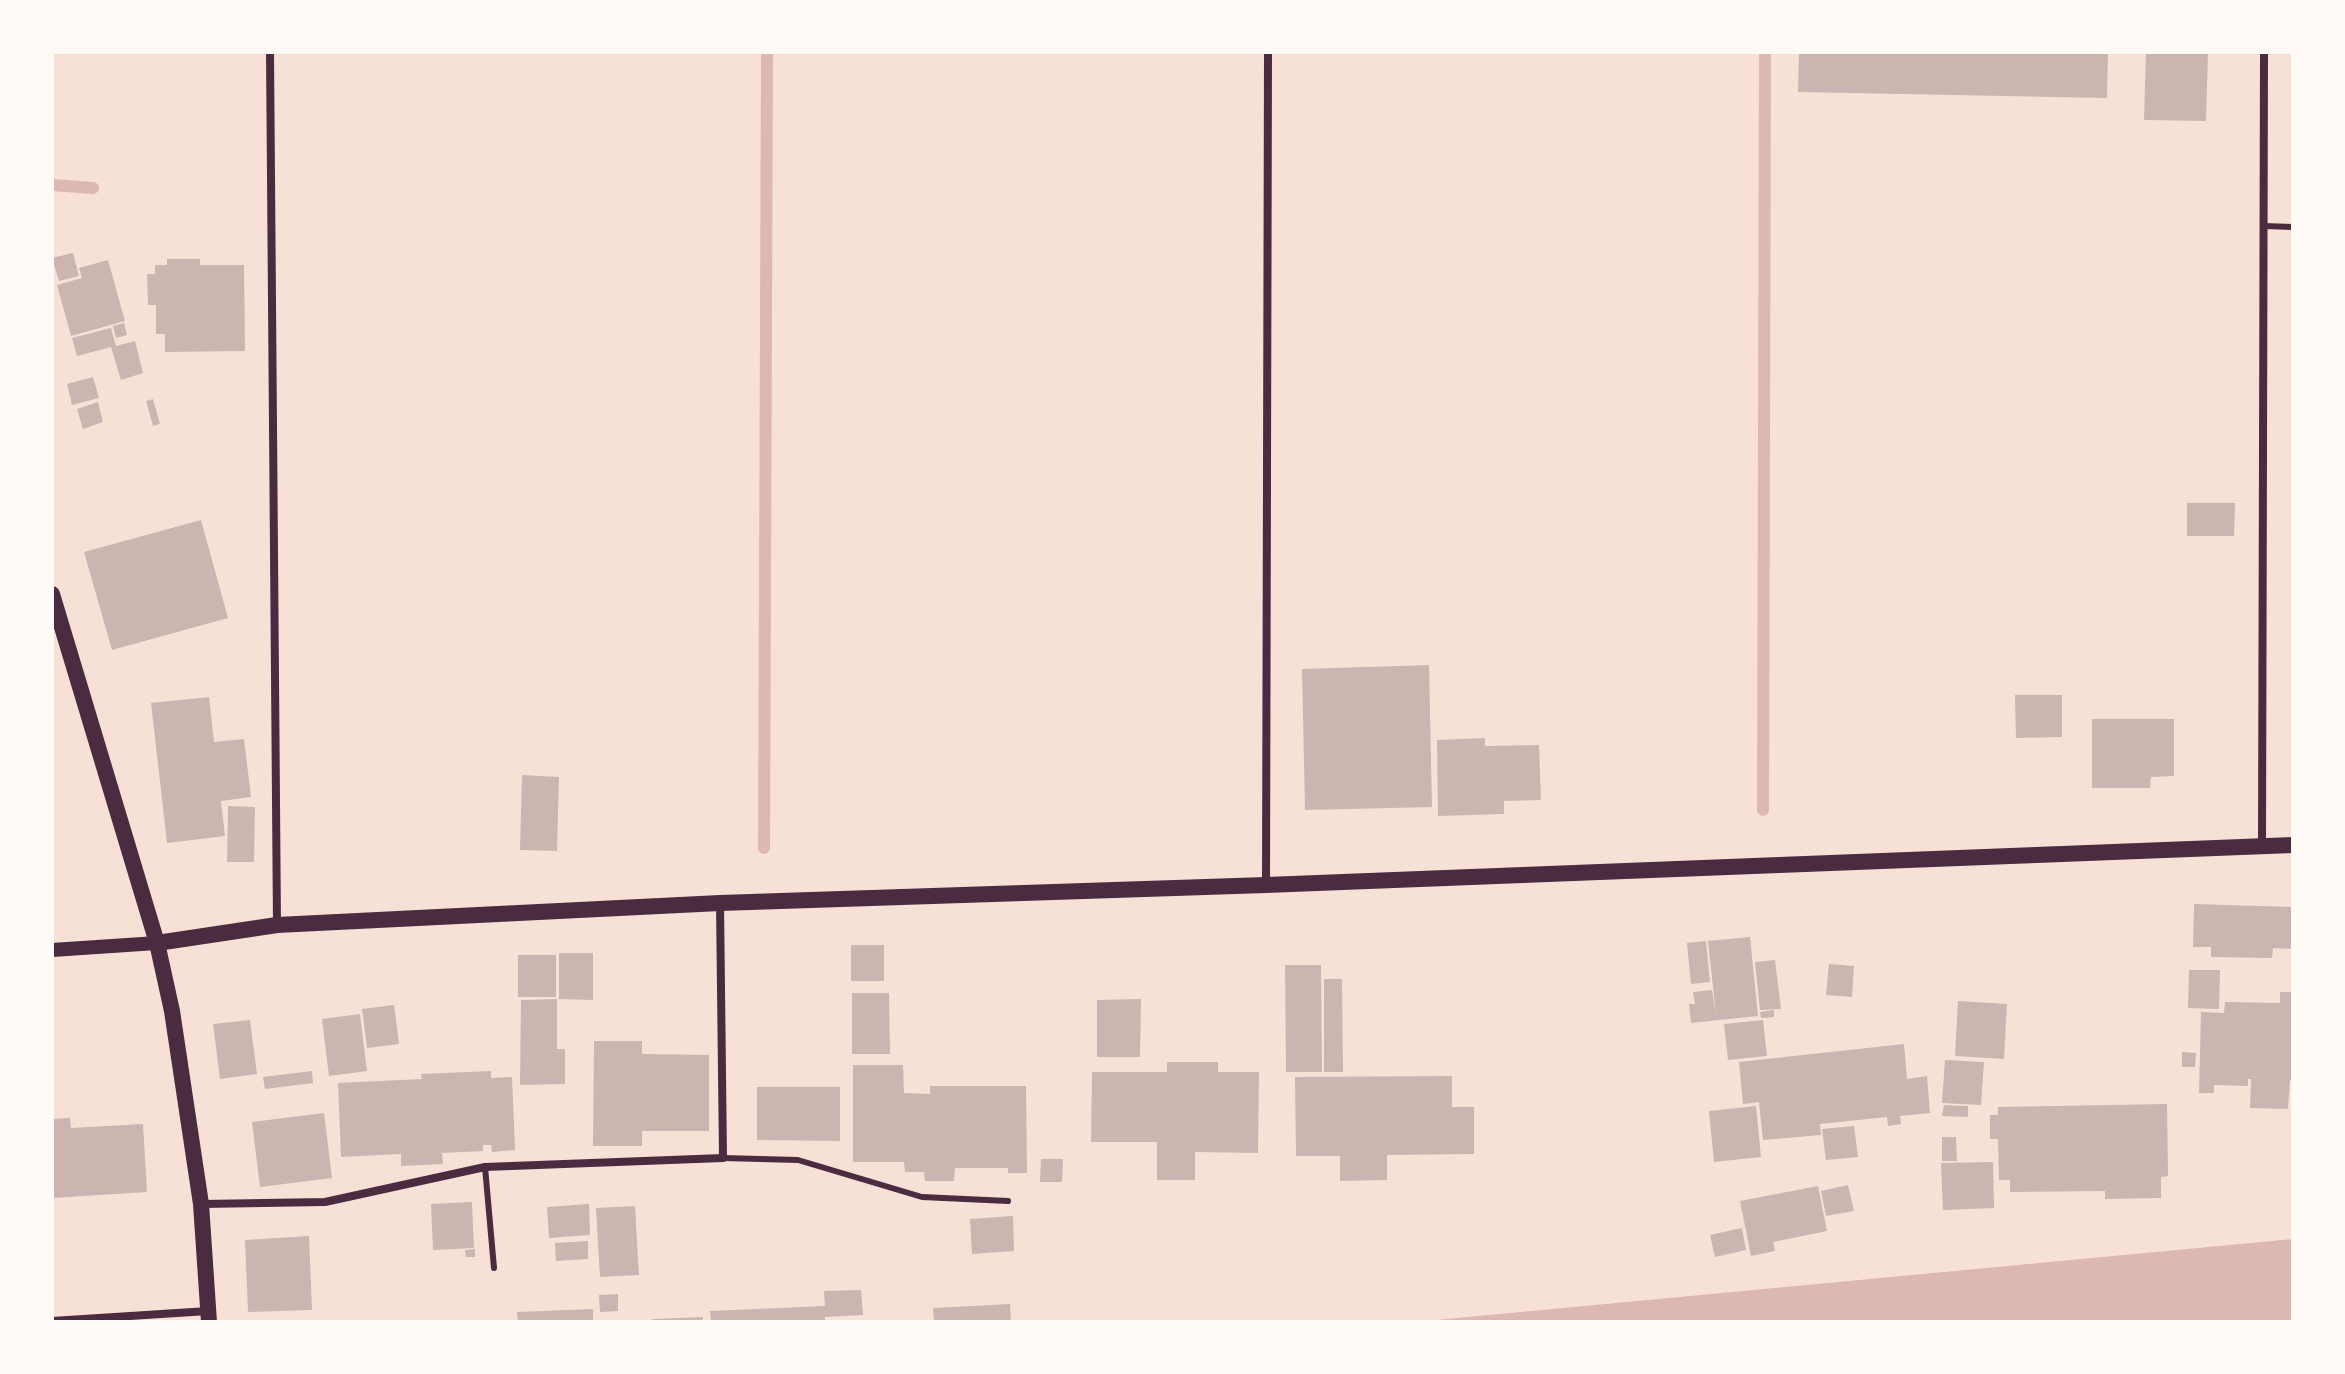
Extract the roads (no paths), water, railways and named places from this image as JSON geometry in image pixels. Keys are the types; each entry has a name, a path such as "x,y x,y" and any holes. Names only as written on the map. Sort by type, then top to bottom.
{"main road":[{"path":"52,594 157,943 172,1011 201,1204 209,1316"},
{"path":"157,943 277,925 720,903 2293,845"}],"street":[{"path":"270,52 277,925"},
{"path":"1266,885 1268,52"},
{"path":"2262,846 2264,52"},
{"path":"201,1204 325,1202 485,1167 723,1158 720,903"},
{"path":"52,950 157,943"},
{"path":"52,1321 209,1316"}],"lane":[{"path":"2264,226 2293,227"},
{"path":"723,1158 798,1160 922,1197 1008,1201"},
{"path":"485,1167 494,1268"}],"waterway":[{"path":"764,848 767,52"},
{"path":"1763,810 1765,52"},
{"path":"52,185 93,188"}]}
